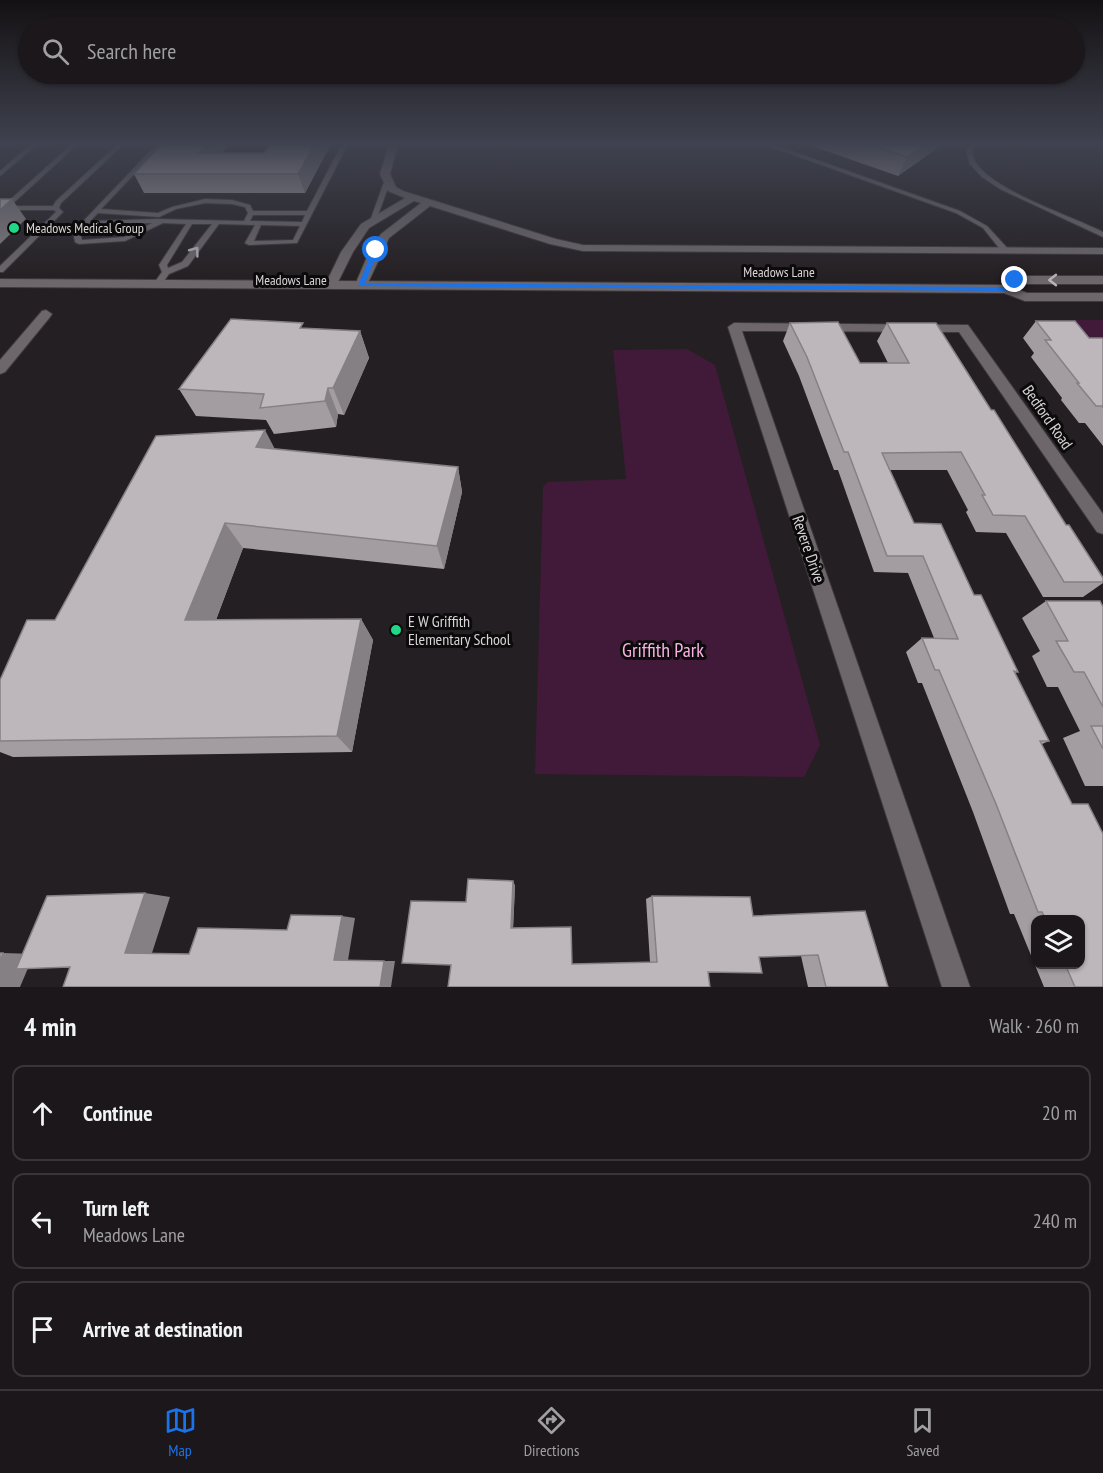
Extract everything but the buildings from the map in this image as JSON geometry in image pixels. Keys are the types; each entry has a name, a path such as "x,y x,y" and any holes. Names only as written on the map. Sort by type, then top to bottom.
{"street":[{"path":"394,190 427,204 554,242 595,249 1103,251"},
{"path":"331,285 355,238 373,221 412,198"},
{"path":"361,285 376,250 385,236 427,204"},
{"name":"Meadows Lane","path":"1006,289 1015,280 1103,280"},
{"name":"Meadows Lane","path":"0,283 1006,289 1025,297 1103,297"},
{"name":"Meadows Lane","path":"175,284 240,294 441,295 551,286"},
{"path":"0,369 46,315"},
{"name":"Revere Drive","path":"956,987 734,327 963,328"},
{"name":"Bedford Road","path":"963,328 1103,527"}],"lane":[{"path":"2,208 22,190"},
{"path":"56,208 58,202 71,190"},
{"path":"116,190 76,232 79,242 125,239 174,208 206,201 232,202 248,206 251,213 246,223"},
{"path":"258,225 249,243 295,242 322,190"},
{"path":"373,221 384,190"},
{"path":"896,190 958,212 985,227 1006,250"},
{"path":"1007,190 1103,235"},
{"path":"0,270 60,212 56,208 2,208"},
{"path":"96,211 190,222 258,225 304,224"},
{"path":"251,213 310,213"},
{"path":"86,223 161,218"},
{"path":"166,273 163,265 190,222"},
{"path":"158,284 166,273 185,264 217,222"}],"green space":[{"path":"1073,320 1103,320 1103,353"},
{"name":"Griffith Park","path":"687,349 715,365 820,745 804,777 535,774 543,487 548,482 626,479 613,350"}],"place":[{"name":"Meadows Medical Group","path":"14,228"},
{"name":"E W Griffith Elementary School","path":"396,630"}],"route":[{"path":"376,250 361,285 1006,289 1015,280"}]}
